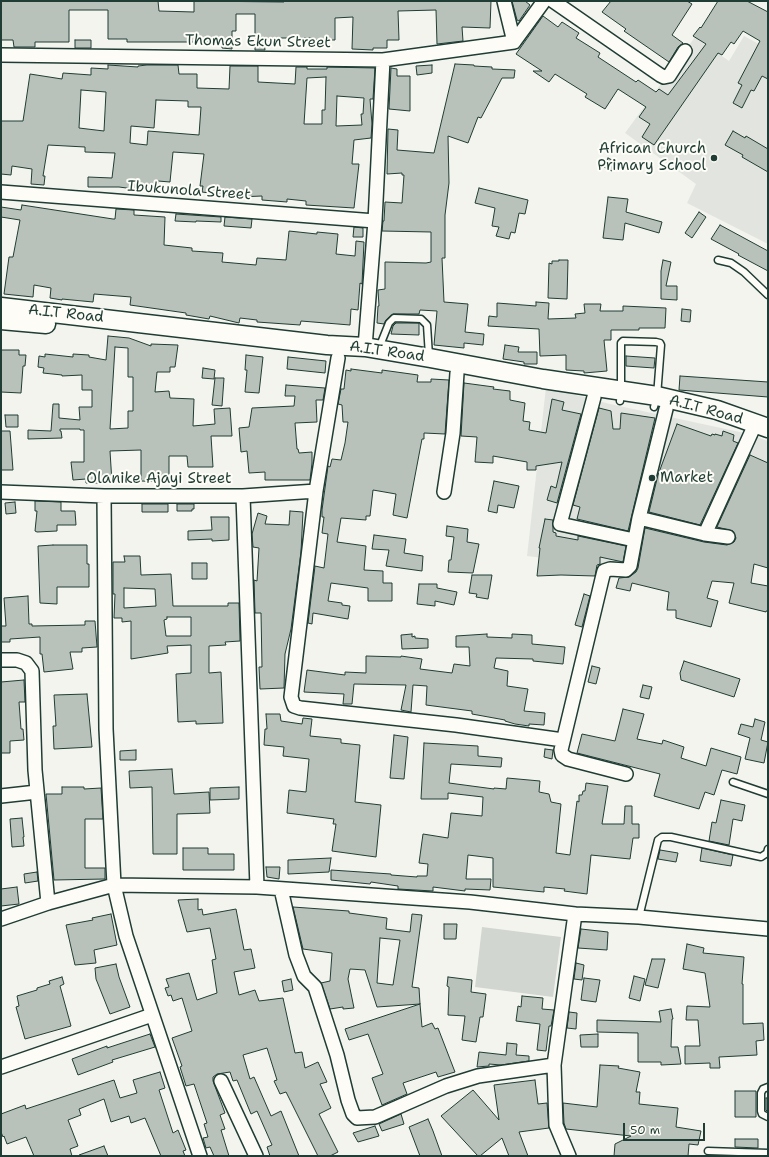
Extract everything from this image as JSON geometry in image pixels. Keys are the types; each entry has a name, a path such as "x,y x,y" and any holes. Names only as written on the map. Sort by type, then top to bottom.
{"street":[{"path":"504,1 514,42"},
{"path":"514,42 544,1"},
{"path":"553,1 664,77 669,76 685,51"},
{"name":"Thomas Ekun Street","path":"1,55 383,60 514,42"},
{"path":"372,349 375,221 383,60"},
{"name":"Ibukunola Street","path":"1,192 375,221"},
{"name":"A.I.T Road","path":"1,307 372,349 419,360 543,379 659,404 717,410 760,429 768,438"},
{"name":"A.I.T Road","path":"1,320 77,327 338,358 362,357 419,360 457,373 594,397 620,396"},
{"path":"338,358 316,491 291,697 294,706 300,708 456,725 563,740"},
{"path":"444,492 453,433 457,373"},
{"path":"594,397 560,524 634,540"},
{"path":"626,774 568,759 562,755 561,750 604,571 610,569 626,570 630,566 659,404"},
{"path":"705,534 760,429"},
{"name":"Olanike Ajayi Street","path":"1,492 104,496 243,496 316,491"},
{"path":"104,496 106,729 114,885 126,936 200,1156"},
{"path":"243,496 257,887"},
{"path":"639,518 705,534 728,537"},
{"path":"1,660 17,660 26,663 32,671 37,792 48,903"},
{"path":"1,796 37,792"},
{"path":"1,919 48,903 114,885 257,887 470,902 575,914 639,917 768,930"},
{"path":"281,889 296,955 304,976 315,987 337,1055 348,1100 353,1114 357,1118 375,1117 446,1086 478,1076 554,1065"},
{"path":"569,1156 556,1125 554,1065 575,914"},
{"path":"1,1067 152,1015"},
{"path":"221,1081 256,1156"}],"lane":[{"path":"718,260 731,263 744,272 768,295"},
{"path":"372,349 388,323 394,318 421,319 427,325 419,360"},
{"path":"620,396 621,343 623,341 656,342 660,343 661,345 659,404"},
{"path":"733,782 768,794"},
{"path":"639,917 658,840 662,837 671,837 768,858"},
{"path":"761,857 767,853 768,849"},
{"path":"768,1087 763,1089 761,1093 761,1111 762,1114 768,1116"},
{"path":"708,1152 768,1153"}],"shaded area":[{"name":"African Church Primary School","path":"744,36 768,49 768,244 687,203 696,184 625,133 695,37 729,61"},
{"name":"Market","path":"546,387 610,404 749,434 768,441 768,515 752,543 671,574 527,556"},
{"path":"482,927 561,937 553,997 475,987"}],"building":[{"path":"1,1 158,1 159,11 194,12 194,1 491,1 490,28 462,27 463,41 437,44 436,10 398,11 399,40 387,40 387,48 373,48 373,50 352,49 353,17 335,18 335,40 280,38 280,41 264,41 265,50 255,50 255,14 236,14 236,31 232,31 232,49 222,48 222,42 127,42 127,39 108,39 108,10 69,10 69,42 35,42 35,47 14,47 13,40 1,40"},
{"path":"512,1 525,1 530,5 519,21 517,20"},
{"path":"611,1 687,1 692,4 672,35 683,43 678,47 669,62 624,31 626,29 602,12"},
{"path":"718,1 747,1 768,12 768,79 762,76 754,91 751,90 742,108 733,103 742,85 738,83 760,41 743,31 734,44 731,42 722,55 718,53 654,145 642,137 650,124 639,117 646,107 618,89 605,109 585,97 587,94 555,74 549,82 533,71 542,71 516,54 543,16 558,27 562,22 579,33 576,38 600,53 598,57 636,82 638,80 656,92 659,89 668,95 706,44 693,36 700,27 701,28"},
{"path":"75,40 91,40 91,48 75,48"},
{"path":"455,64 492,67 492,69 515,70 514,78 502,78 481,118 478,117 468,143 448,136 449,183 445,215 445,258 442,258 444,302 468,304 465,332 484,334 483,345 464,343 464,348 434,345 437,311 420,310 419,314 393,314 384,324 377,323 379,306 378,290 385,289 385,262 431,262 431,232 382,231 385,202 402,203 404,175 402,175 402,173 387,174 388,129 398,130 397,150 434,153"},
{"path":"108,65 138,67 147,65 178,65 179,74 197,74 197,88 229,89 230,66 258,66 258,82 295,84 296,67 307,67 307,69 327,69 327,67 375,68 373,99 370,99 372,124 371,138 354,140 352,164 359,164 354,208 306,205 306,201 287,199 287,202 262,200 262,196 238,197 202,192 203,186 200,186 204,154 173,152 170,182 158,181 157,192 119,187 88,187 88,177 112,178 115,153 85,152 85,147 48,145 43,176 45,176 44,185 31,184 32,169 12,166 11,175 1,174 1,121 23,121 30,74 62,79 63,73 91,75 91,68 108,69","holes":["326,77 325,110 322,110 322,124 304,124 307,78","81,90 106,92 104,131 79,128","337,96 364,98 363,114 361,114 362,125 336,126","156,100 188,101 188,107 201,107 199,135 148,131 147,145 130,143 131,126 154,128"]},
{"path":"432,65 432,73 417,75 416,66"},
{"path":"391,68 397,69 397,76 410,76 410,111 389,109"},
{"path":"733,131 745,138 746,136 768,149 768,172 725,145"},
{"path":"608,158 616,162 612,171 604,167"},
{"path":"479,188 528,200 525,214 519,213 515,233 511,232 509,239 496,236 499,227 492,226 495,208 475,203"},
{"path":"608,197 628,199 626,212 662,222 659,233 625,223 623,240 603,238"},
{"path":"22,205 113,219 115,219 116,209 134,210 134,215 165,217 164,245 192,248 192,251 223,253 222,262 256,265 257,258 286,260 289,231 317,234 317,232 338,234 336,254 355,256 356,241 364,242 362,284 360,283 358,310 351,309 350,325 301,321 300,325 257,322 257,320 240,318 239,323 210,316 209,319 186,315 186,313 130,305 131,297 94,294 93,302 50,298 51,288 34,285 33,297 4,294 9,257 13,257 20,220 1,217 1,207 21,210"},
{"path":"699,212 706,217 692,238 685,233"},
{"path":"176,214 221,217 221,222 175,221"},
{"path":"225,217 252,219 251,228 224,226"},
{"path":"720,225 768,251 768,271 711,239"},
{"path":"354,227 363,228 363,237 353,237"},
{"path":"568,260 567,299 548,298 549,263 552,264 552,261"},
{"path":"663,260 671,262 666,286 677,286 677,300 661,299 661,271"},
{"path":"536,302 549,303 548,319 576,318 575,314 585,313 584,304 601,304 600,311 623,311 623,306 666,308 665,328 611,330 611,340 604,340 607,371 584,373 584,371 566,370 566,355 540,356 539,329 488,326 489,316 497,317 497,303 536,306"},
{"path":"682,309 691,310 690,322 681,321"},
{"path":"396,323 419,323 419,335 391,334 393,326"},
{"path":"108,336 129,338 151,346 151,344 178,345 175,367 170,367 170,372 157,372 155,392 169,391 170,398 194,399 193,426 215,424 214,409 230,408 232,436 211,436 213,467 188,467 187,456 169,456 169,482 141,481 141,450 110,451 112,483 86,483 86,479 73,480 71,462 84,462 84,430 60,429 62,438 28,439 28,430 51,431 53,404 59,404 59,418 80,420 79,407 92,407 92,390 82,390 82,375 62,376 43,373 44,368 38,367 39,356 45,357 45,354 73,357 73,354 89,355 89,357 106,360","holes":["115,347 128,348 128,377 133,377 133,411 128,411 128,428 110,429"]},
{"path":"505,345 519,347 518,352 537,352 537,364 524,364 524,362 503,359"},
{"path":"1,350 19,350 19,355 26,355 25,366 23,366 21,393 1,392"},
{"path":"246,355 263,357 259,393 245,392 247,370 245,370"},
{"path":"626,356 655,358 654,368 626,366"},
{"path":"288,357 326,361 325,373 287,369"},
{"path":"203,368 215,370 214,379 202,378"},
{"path":"351,369 382,373 382,370 418,375 417,382 431,382 431,379 449,380 445,434 424,433 407,518 393,515 396,494 373,490 370,516 366,516 366,520 341,518 337,542 366,546 364,570 383,571 383,583 392,583 392,601 368,601 368,588 331,583 328,601 350,606 348,619 313,613 312,624 308,623 315,566 324,568 328,534 322,533 324,517 322,517 322,510 328,466 330,467 332,459 341,460 348,422 343,422 342,405 338,404 341,389 344,389 346,370 351,371"},
{"path":"680,376 768,382 768,397 679,390"},
{"path":"215,378 224,378 222,406 212,405"},
{"path":"464,383 510,391 510,400 525,403 523,421 530,422 529,430 546,433 552,399 564,402 562,410 581,414 557,503 547,500 551,486 556,488 562,462 536,466 536,470 527,470 527,462 493,456 493,463 475,462 477,437 461,436"},
{"path":"286,385 325,388 323,400 316,400 317,422 295,423 297,449 299,453 312,452 310,480 265,480 265,472 249,473 247,451 241,452 239,428 249,427 252,408 294,406 295,396 285,396"},
{"path":"599,408 611,411 613,429 620,429 621,413 655,418 628,531 577,519 580,507 573,505"},
{"path":"5,415 18,415 18,427 6,427"},
{"path":"677,424 711,436 712,434 715,434 722,436 723,431 734,435 733,441 738,443 700,525 649,512 658,475"},
{"path":"1,431 10,431 13,470 1,470"},
{"path":"750,455 768,463 768,568 754,564 751,583 768,586 768,611 766,612 729,603 734,583 712,581 707,598 718,601 711,627 676,618 676,610 667,610 669,592 632,583 630,591 616,588 619,578 629,577 636,572 638,568 645,528 704,542 727,545 734,542 736,538 733,531 717,527"},
{"path":"494,481 519,486 514,508 498,505 497,513 488,511"},
{"path":"35,501 61,502 61,511 75,511 76,525 57,525 57,531 35,531 37,511 35,511"},
{"path":"15,502 16,513 6,514 5,503"},
{"path":"142,504 168,504 168,512 142,512"},
{"path":"177,504 194,504 194,509 192,509 192,511 177,511"},
{"path":"290,511 303,512 301,552 291,629 285,654 284,688 260,689 259,667 262,667 261,613 255,613 254,580 257,581 259,548 253,547 252,534 258,513 267,516 265,524 289,525"},
{"path":"211,517 229,517 229,540 188,540 188,531 212,530"},
{"path":"545,519 553,520 553,532 556,533 556,536 578,540 578,536 626,546 623,562 600,557 600,564 597,565 595,576 537,576 539,548"},
{"path":"447,526 468,529 467,542 479,544 473,573 448,572 454,537 446,536"},
{"path":"374,535 406,539 404,553 423,556 422,571 386,566 389,550 372,549"},
{"path":"87,545 89,587 57,587 57,604 40,603 38,546"},
{"path":"124,556 140,556 141,575 171,574 173,606 228,606 228,603 239,603 240,641 225,642 226,645 209,646 209,673 221,672 223,723 196,724 196,721 178,722 176,674 191,673 191,645 167,646 168,653 131,659 131,621 122,622 122,618 114,618 115,594 113,594 113,562 125,562","holes":["124,588 155,589 156,606 124,608","167,617 191,617 191,636 166,636 164,620 167,619"]},
{"path":"192,563 207,563 207,579 192,579"},
{"path":"472,575 492,575 488,599 476,597 477,594 469,593"},
{"path":"419,584 437,584 437,588 457,592 454,605 435,601 435,606 417,604"},
{"path":"584,594 590,596 582,627 575,625"},
{"path":"28,596 29,624 32,624 32,626 85,625 85,621 95,621 97,647 82,648 82,652 70,652 73,669 44,672 42,654 40,654 40,637 10,639 10,642 1,642 1,626 6,626 4,598"},
{"path":"412,634 412,637 415,636 415,638 428,639 428,648 402,649 401,635"},
{"path":"487,634 487,637 512,638 512,634 532,635 532,644 565,647 563,664 533,661 533,659 496,658 494,668 508,671 507,686 528,689 524,711 545,713 544,725 529,724 529,726 515,724 505,720 472,714 472,711 426,705 427,686 413,685 411,712 401,710 406,685 354,684 352,704 343,704 344,694 304,692 307,670 345,675 345,672 366,673 366,656 401,656 422,659 420,669 452,673 454,664 470,666 469,647 456,647 456,636"},
{"path":"684,661 740,679 734,697 681,680 680,673"},
{"path":"592,666 600,668 596,684 588,682"},
{"path":"24,680 25,702 19,702 21,729 23,729 24,740 10,741 10,753 1,753 1,682"},
{"path":"643,685 652,687 649,699 640,697"},
{"path":"87,694 92,747 54,749 53,726 56,726 54,695"},
{"path":"623,709 644,714 637,739 662,744 663,740 684,747 681,758 706,766 711,748 741,757 737,774 722,770 714,795 705,792 699,809 654,796 660,774 577,753 582,734 615,741"},
{"path":"266,714 280,714 281,721 302,724 303,718 312,719 310,736 341,739 341,743 360,745 355,802 381,805 376,857 332,851 336,824 333,824 334,819 287,813 289,790 306,792 309,759 283,756 284,747 264,745 265,729 267,729"},
{"path":"755,719 765,722 761,740 768,742 764,763 745,759 750,738 738,734 741,724 753,727"},
{"path":"394,735 408,737 404,779 390,778"},
{"path":"424,743 478,746 478,756 502,758 501,767 451,764 449,783 494,789 506,789 507,778 540,781 539,792 549,794 551,802 561,804 556,853 570,855 577,801 579,802 579,795 582,795 583,791 585,791 586,783 608,786 602,824 624,824 625,806 632,806 632,824 639,824 639,838 633,838 630,859 591,855 587,894 564,891 565,889 544,887 544,892 493,887 493,858 468,855 466,879 491,879 490,890 465,889 465,891 433,887 433,891 398,889 398,886 371,882 370,884 331,880 331,870 417,877 427,876 428,864 419,863 423,834 448,838 451,813 482,816 483,797 448,793 448,799 421,799"},
{"path":"545,749 553,750 552,759 544,757"},
{"path":"136,750 136,760 120,760 120,751"},
{"path":"172,769 174,794 209,792 210,813 177,814 177,854 153,854 152,787 130,788 129,771"},
{"path":"62,787 84,787 84,789 101,788 103,819 85,819 85,868 105,868 105,879 54,880 46,794 62,794"},
{"path":"239,787 239,799 210,800 210,788"},
{"path":"721,800 745,805 742,821 733,819 729,845 709,841 712,822 716,823"},
{"path":"22,818 24,846 12,847 10,819"},
{"path":"183,848 208,848 208,854 234,854 234,870 183,870"},
{"path":"702,848 733,855 731,866 700,861"},
{"path":"660,850 678,853 676,862 658,859"},
{"path":"331,858 329,872 288,874 288,860"},
{"path":"266,867 280,867 279,879 267,877"},
{"path":"37,872 38,881 25,883 24,874"},
{"path":"17,887 19,904 1,906 1,889"},
{"path":"198,899 198,910 202,909 203,915 236,909 244,950 251,949 255,968 234,972 239,995 255,990 259,1001 283,998 295,1053 302,1052 305,1068 318,1062 327,1082 320,1084 331,1108 319,1114 338,1152 330,1156 318,1156 286,1092 280,1094 274,1081 277,1080 267,1048 243,1055 250,1079 254,1077 271,1116 281,1111 299,1156 270,1156 267,1147 272,1145 257,1111 251,1114 237,1080 233,1081 230,1072 217,1074 213,1077 213,1081 225,1113 220,1115 225,1129 221,1130 229,1156 214,1156 210,1147 206,1148 203,1138 208,1137 204,1124 207,1123 194,1084 186,1086 180,1067 182,1066 172,1038 192,1031 182,998 173,1001 171,995 168,996 165,988 169,987 166,979 189,973 197,1000 217,993 212,960 216,959 210,928 187,932 178,900"},
{"path":"293,907 349,911 349,913 387,918 386,929 410,932 412,914 422,915 412,987 419,988 420,1004 377,1007 365,970 350,969 348,979 354,1008 343,1009 343,1007 330,1009 321,983 330,981 332,953 303,949","holes":["380,938 400,940 393,985 377,983"]},
{"path":"111,914 117,945 94,950 96,963 75,965 66,925 93,920 92,918"},
{"path":"444,924 457,924 456,939 444,939"},
{"path":"581,929 608,932 607,950 578,948"},
{"path":"687,944 704,948 703,953 744,957 742,984 743,1024 763,1023 764,1040 756,1041 757,1055 719,1057 720,1068 710,1068 710,1063 685,1064 685,1046 700,1046 698,1020 686,1020 687,1006 710,1007 705,973 683,969"},
{"path":"652,959 665,959 658,988 645,985"},
{"path":"576,963 584,965 582,980 574,979"},
{"path":"116,964 130,1007 110,1014 96,979 95,968"},
{"path":"634,976 645,979 640,1001 629,998"},
{"path":"62,977 64,984 60,986 71,1026 25,1039 16,1007 19,1006 17,996 37,990 37,988 50,984 49,981"},
{"path":"448,977 472,980 471,992 486,994 483,1017 480,1017 476,1042 462,1040 465,1016 448,1015"},
{"path":"584,978 600,980 596,1002 581,1000"},
{"path":"291,979 293,990 284,992 282,981"},
{"path":"522,996 543,998 542,1009 554,1010 551,1026 549,1026 546,1051 537,1050 540,1024 516,1021 518,1006 521,1007"},
{"path":"420,1004 422,1027 432,1023 435,1029 438,1028 455,1072 438,1077 436,1072 403,1083 407,1094 382,1105 372,1078 383,1074 368,1034 349,1040 345,1029"},
{"path":"671,1009 673,1019 671,1047 678,1047 681,1064 661,1065 661,1062 638,1062 638,1033 597,1032 597,1020 661,1022 659,1011"},
{"path":"569,1012 577,1013 576,1029 567,1028"},
{"path":"150,1034 155,1047 112,1060 113,1062 78,1075 72,1059 107,1046 107,1048"},
{"path":"598,1034 598,1047 581,1047 580,1035"},
{"path":"507,1043 517,1044 516,1055 529,1056 529,1061 501,1065 489,1064 489,1066 477,1067 479,1052 506,1055"},
{"path":"600,1065 619,1066 618,1068 640,1072 636,1092 640,1092 639,1104 678,1108 676,1127 701,1131 698,1145 689,1144 688,1156 614,1156 615,1144 631,1136 566,1129 564,1123 563,1103 597,1107"},
{"path":"160,1072 165,1088 159,1090 173,1133 178,1130 186,1150 183,1151 185,1156 161,1156 145,1118 131,1123 129,1116 111,1122 104,1099 79,1109 81,1115 68,1120 78,1146 70,1149 72,1156 34,1156 26,1137 7,1144 1,1132 1,1114 25,1105 26,1109 114,1080 120,1098 137,1093 133,1080"},
{"path":"535,1080 538,1104 547,1103 549,1128 519,1132 528,1156 509,1156 502,1138 478,1156 441,1116 473,1090 499,1120 494,1085"},
{"path":"735,1091 756,1091 756,1117 735,1117"},
{"path":"766,1098 768,1098 768,1112 766,1110"},
{"path":"401,1114 404,1124 382,1131 379,1124"},
{"path":"428,1119 442,1156 420,1156 409,1127"},
{"path":"375,1126 379,1136 358,1142 353,1133"},
{"path":"735,1139 758,1139 758,1148 735,1147"},
{"path":"104,1146 108,1156 79,1155"}],"place":[{"name":"African Church Primary School","path":"714,158"},
{"name":"Market","path":"652,478"}]}
